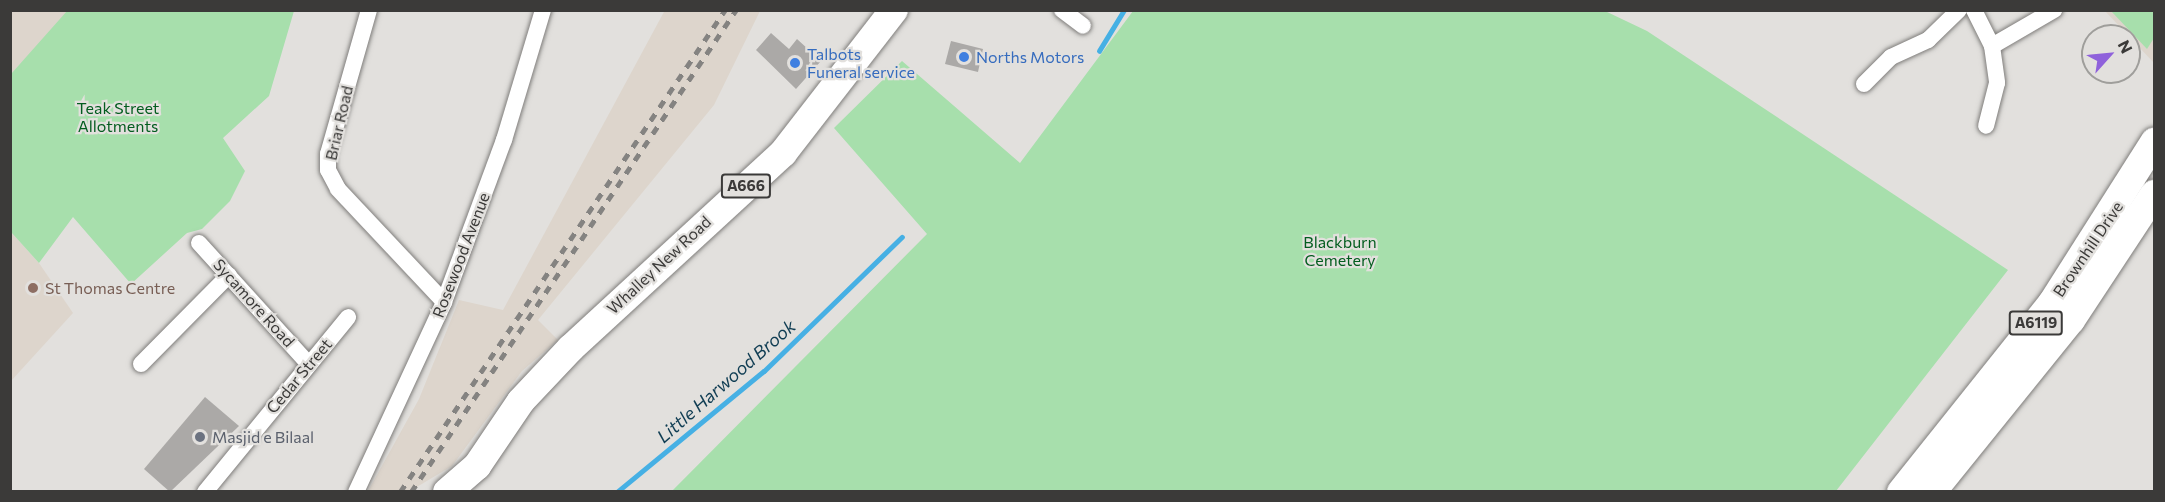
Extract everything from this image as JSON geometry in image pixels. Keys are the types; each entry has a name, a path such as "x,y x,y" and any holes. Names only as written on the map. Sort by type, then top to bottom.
{"highway":[{"name":"Whalley New Road","path":"447,492 477,466 521,401 571,348 783,153 894,10"},
{"name":"Brownhill Drive","path":"1901,492 2052,303 2154,142"},
{"name":"Brownhill Drive","path":"1932,492 2071,320 2154,194"}],"street":[{"name":"Briar Road","path":"369,10 328,154 328,170 338,189 444,302"},
{"name":"Rosewood Avenue","path":"356,492 444,302 504,140 543,10"},
{"path":"1062,10 1083,26"},
{"path":"1864,84 1891,57 1928,40 1959,10"},
{"path":"1974,10 1992,46 1997,83 1986,126"},
{"path":"1992,46 2054,10"},
{"name":"Sycamore Road","path":"200,243 308,363"},
{"path":"141,364 229,275"},
{"name":"Cedar Street","path":"205,492 308,363 348,317"}],"shaded area":[{"path":"665,10 760,11 714,105 538,320 558,340 522,371 452,466 410,491 368,491 419,399 459,300 503,310"},
{"path":"11,11 70,11 11,74"},
{"path":"2105,11 2154,11 2154,63 2141,49 2141,24 2117,24"},
{"name":"St Thomas Centre","path":"11,232 39,263 73,313 11,381"}],"green space":[{"name":"Teak Street Allotments","path":"67,11 294,11 269,96 223,138 245,171 230,201 202,229 187,233 131,284 73,217 39,263 11,232 11,74"},
{"name":"Blackburn Cemetery","path":"1133,11 1605,11 1647,31 2008,270 1836,491 672,491 927,234 834,128 902,61 1020,163"},
{"path":"2111,11 2154,11 2154,38 2147,49 2141,43 2141,24 2123,24"}],"building":[{"name":"Talbots Funeral service","path":"771,33 789,49 797,39 821,61 796,89 756,50"},
{"name":"Norths Motors","path":"951,41 983,49 978,72 945,64"},
{"name":"Masjid e Bilaal","path":"205,397 239,426 170,492 144,469"}],"waterway":[{"name":"Little Harwood Brook","path":"1099,51 1124,10"},
{"name":"Little Harwood Brook","path":"617,492 764,371 902,237"}],"railway":[{"path":"400,492 725,10"},
{"path":"411,492 736,10"}],"place":[{"name":"Norths Motors","path":"964,57"},
{"name":"Talbots Funeral service","path":"795,63"},
{"name":"St Thomas Centre","path":"33,288"},
{"name":"Masjid e Bilaal","path":"200,437"}]}
